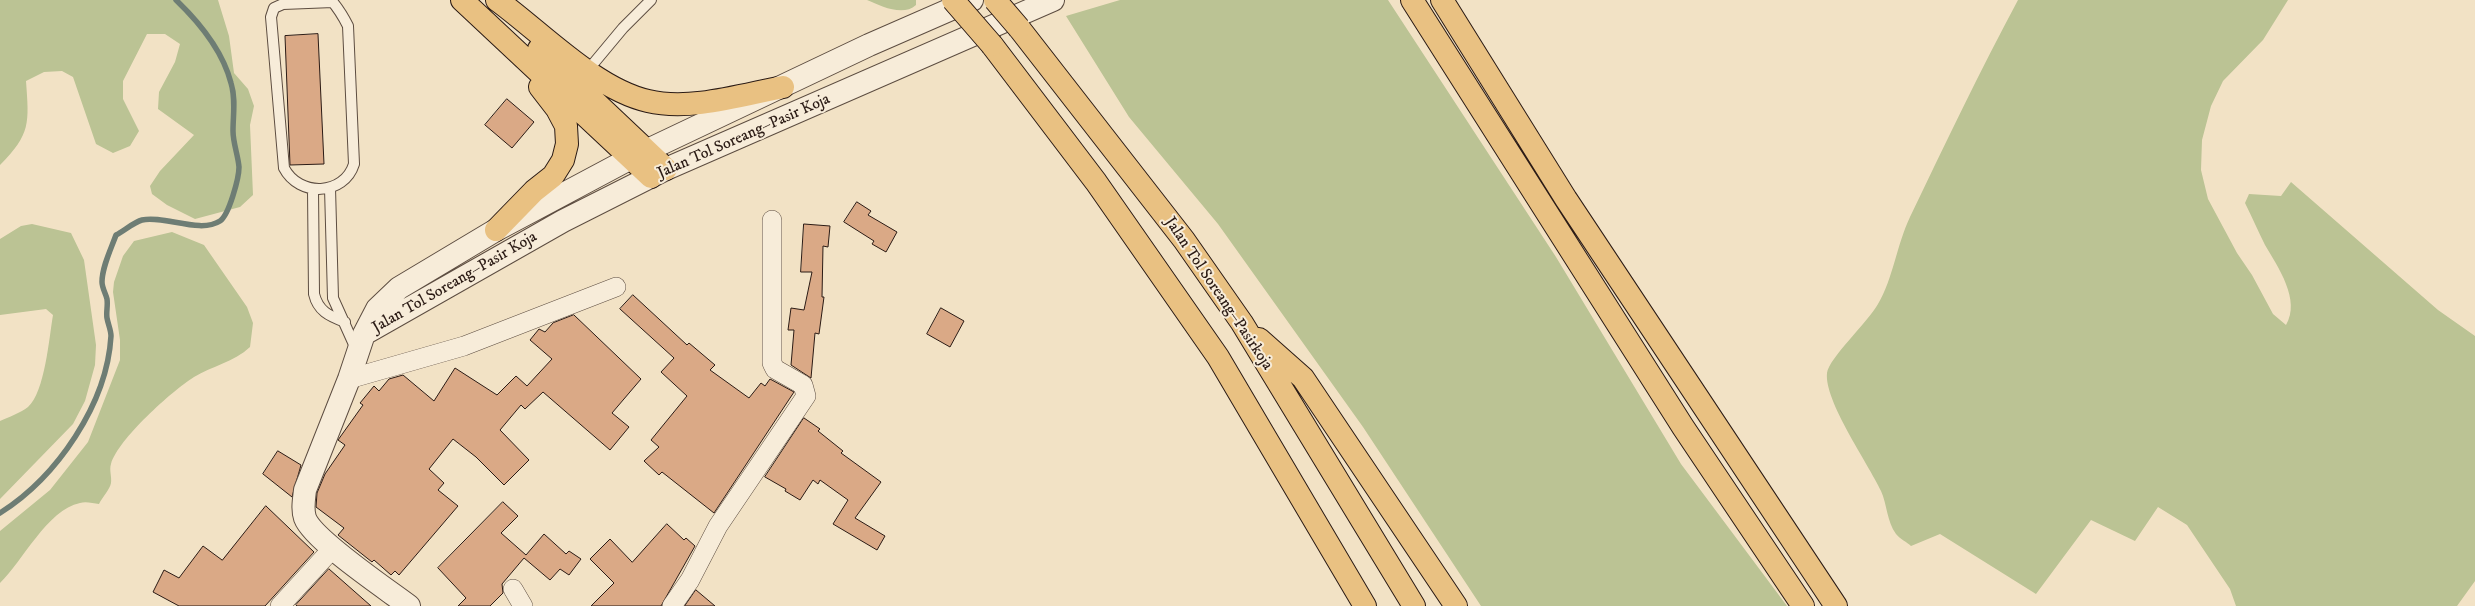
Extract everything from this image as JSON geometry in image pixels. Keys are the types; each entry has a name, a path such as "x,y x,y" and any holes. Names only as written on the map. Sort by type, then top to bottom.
{"highway":[{"path":"462,0 493,29 659,173"},
{"path":"488,0 639,155"},
{"path":"497,0 588,70 613,87 648,101 699,102 783,87"},
{"path":"953,0 992,45 1096,182 1218,357 1365,606"},
{"name":"Jalan Tol Soreang–Pasirkoja","path":"995,0 1019,28 1184,240 1242,323 1414,606"},
{"path":"1412,0 1683,428 1803,606"},
{"path":"1442,0 1566,199 1836,606"},
{"path":"493,29 557,109 566,126 567,144 563,160 553,176 534,191 496,230"},
{"path":"1242,323 1303,378 1456,606"}],"street":[{"name":"Jalan Tol Soreang–Pasir Koja","path":"360,342 377,309 399,288 496,230 639,155 869,45 972,0"},
{"name":"Jalan Tol Soreang–Pasir Koja","path":"360,342 563,221 659,173 1053,0"},
{"path":"672,606 690,580 718,526 806,396 803,385 775,370 772,363 772,220"},
{"path":"349,379 464,346 616,287"},
{"path":"360,342 349,379 310,478 303,505 306,519 333,548 409,606"},
{"path":"280,606 333,548"},
{"path":"513,589 523,606"}],"lane":[{"path":"588,70 623,28 651,0"},
{"path":"332,1 348,26 354,164 351,173 344,181 330,188 313,190 289,178 284,168 271,17 274,8 283,4 332,1"},
{"path":"330,188 333,298 345,322 360,342"},
{"path":"313,190 314,294 317,305 323,312 345,322"}],"green space":[{"path":"0,0 218,0 229,36 234,73 248,89 254,106 250,125 253,195 240,207 195,219 167,205 152,194 150,186 160,171 194,135 158,109 159,92 175,62 180,44 165,34 147,34 123,81 123,99 139,131 130,146 113,153 96,144 73,77 62,71 44,72 26,81 28,107 26,127 18,145 0,165"},
{"path":"867,0 916,0 916,5 905,10 898,10"},
{"path":"1120,0 1388,0 1556,257 1681,464 1787,606 1481,606 1363,427 1218,224 1129,117 1066,16"},
{"path":"2018,0 2288,0 2263,40 2223,81 2211,106 2202,140 2201,170 2208,199 2237,253 2252,275 2273,314 2286,325 2290,315 2291,305 2286,284 2245,203 2249,194 2281,196 2291,182 2438,310 2475,336 2475,581 2457,606 2236,606 2230,589 2187,525 2158,507 2135,541 2091,520 2036,594 1940,534 1911,546 1896,534 1889,519 1881,491 1848,432 1832,399 1828,385 1827,373 1834,358 1878,304 1888,284 1910,217 1976,81"},
{"path":"32,224 71,233 84,260 96,345 95,365 85,401 73,424 0,499 0,421 28,407 34,400 39,390 53,315 46,309 0,315 0,239 21,226"},
{"path":"172,232 204,245 247,307 253,323 250,347 230,360 194,377 147,416 124,442 116,454 110,466 111,481 108,491 99,504 82,502 57,515 36,537 9,574 0,583 0,531 50,490 88,442 120,360 120,340 113,292 114,282 123,256 134,241"}],"building":[{"path":"318,34 324,164 290,165 285,36"},
{"path":"507,99 534,122 512,148 485,125"},
{"path":"857,202 871,211 868,215 897,232 886,252 872,244 874,241 844,222"},
{"path":"804,224 830,226 828,247 823,246 822,297 824,297 819,334 815,333 811,378 791,365 794,330 788,330 791,308 804,310 812,272 801,272"},
{"path":"633,295 687,345 689,343 715,365 710,370 749,398 761,383 765,386 770,379 794,392 714,513 662,472 659,475 644,461 659,447 651,440 687,396 661,372 674,358 620,309"},
{"path":"941,308 964,321 950,347 927,334"},
{"path":"574,315 641,379 612,413 629,427 610,450 543,392 525,409 521,405 500,430 529,460 504,485 476,457 453,439 429,469 444,483 438,490 458,506 399,575 395,571 391,575 374,560 372,562 338,535 344,528 316,507 317,493 325,474 345,445 338,440 363,405 360,403 374,386 379,391 389,379 403,375 434,401 455,368 497,395 516,376 527,386 552,359 530,340 539,329 545,332 553,323"},
{"path":"804,418 820,429 818,431 843,451 841,453 881,482 855,518 885,536 877,550 833,524 848,500 820,480 818,484 813,480 800,500 785,491 786,489 765,477"},
{"path":"278,451 301,465 292,497 263,474"},
{"path":"503,502 518,516 501,533 526,555 544,534 566,554 569,551 581,559 569,575 560,569 550,580 524,558 502,584 503,593 490,606 458,606 466,598 438,568"},
{"path":"266,506 314,552 265,606 179,606 153,592 164,570 179,578 203,546 222,560"},
{"path":"667,524 684,540 686,538 695,546 661,606 591,606 614,583 590,559 610,539 632,562"},
{"path":"329,569 371,606 297,606 296,605"},
{"path":"696,590 715,606 685,606"}],"waterway":[{"path":"0,513 21,498 41,480 59,459 89,412 100,387 107,362 111,336 107,318 107,299 102,284 102,276 116,235 142,220 151,219 202,226 212,224 220,221 227,212 233,196 239,167 233,136 233,89 222,60 209,38 176,0"}]}
